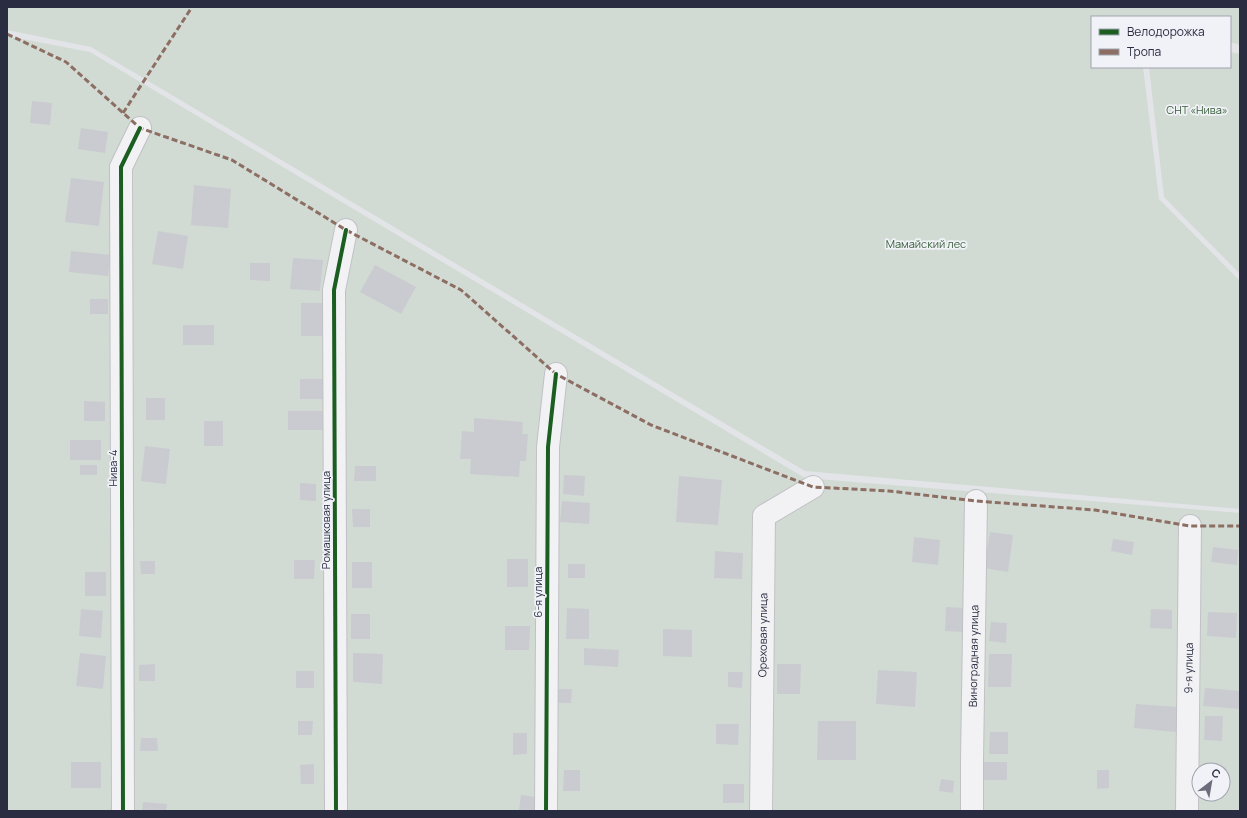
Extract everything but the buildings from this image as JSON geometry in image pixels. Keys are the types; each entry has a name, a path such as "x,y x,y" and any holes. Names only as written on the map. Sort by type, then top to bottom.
{"street":[{"name":"Нива-4","path":"123,811 121,167 140,128"},
{"name":"Ромашковая улица","path":"336,811 334,290 346,230"},
{"name":"6-я улица","path":"546,811 548,447 556,374"},
{"name":"Ореховая улица","path":"761,811 764,516 813,487"},
{"name":"Виноградная улица","path":"972,811 976,501"},
{"name":"9-я улица","path":"1187,811 1190,526"}],"green space":[{"name":"Мамайский лес","path":"7,7 1240,7 1240,45 1231,42 1231,16 1091,16 1091,68 1143,68 1159,199 1240,281 1240,509 805,471 91,47 7,30"},
{"path":"7,36 90,52 805,478 1240,513 1240,811 7,811"},
{"name":"СНТ «Нива»","path":"1231,52 1240,54 1240,274 1164,197 1149,68 1231,68"}],"marked path":[{"path":"123,113 192,7"},
{"path":"7,34 66,62 140,128 232,160 346,230 461,290 556,374 651,425 813,487 889,491 976,501 1095,510 1190,526 1240,526"}],"cycle path":[{"path":"123,811 121,167 140,128"},
{"path":"336,811 334,290 346,230"},
{"path":"546,811 548,447 556,374"}]}
